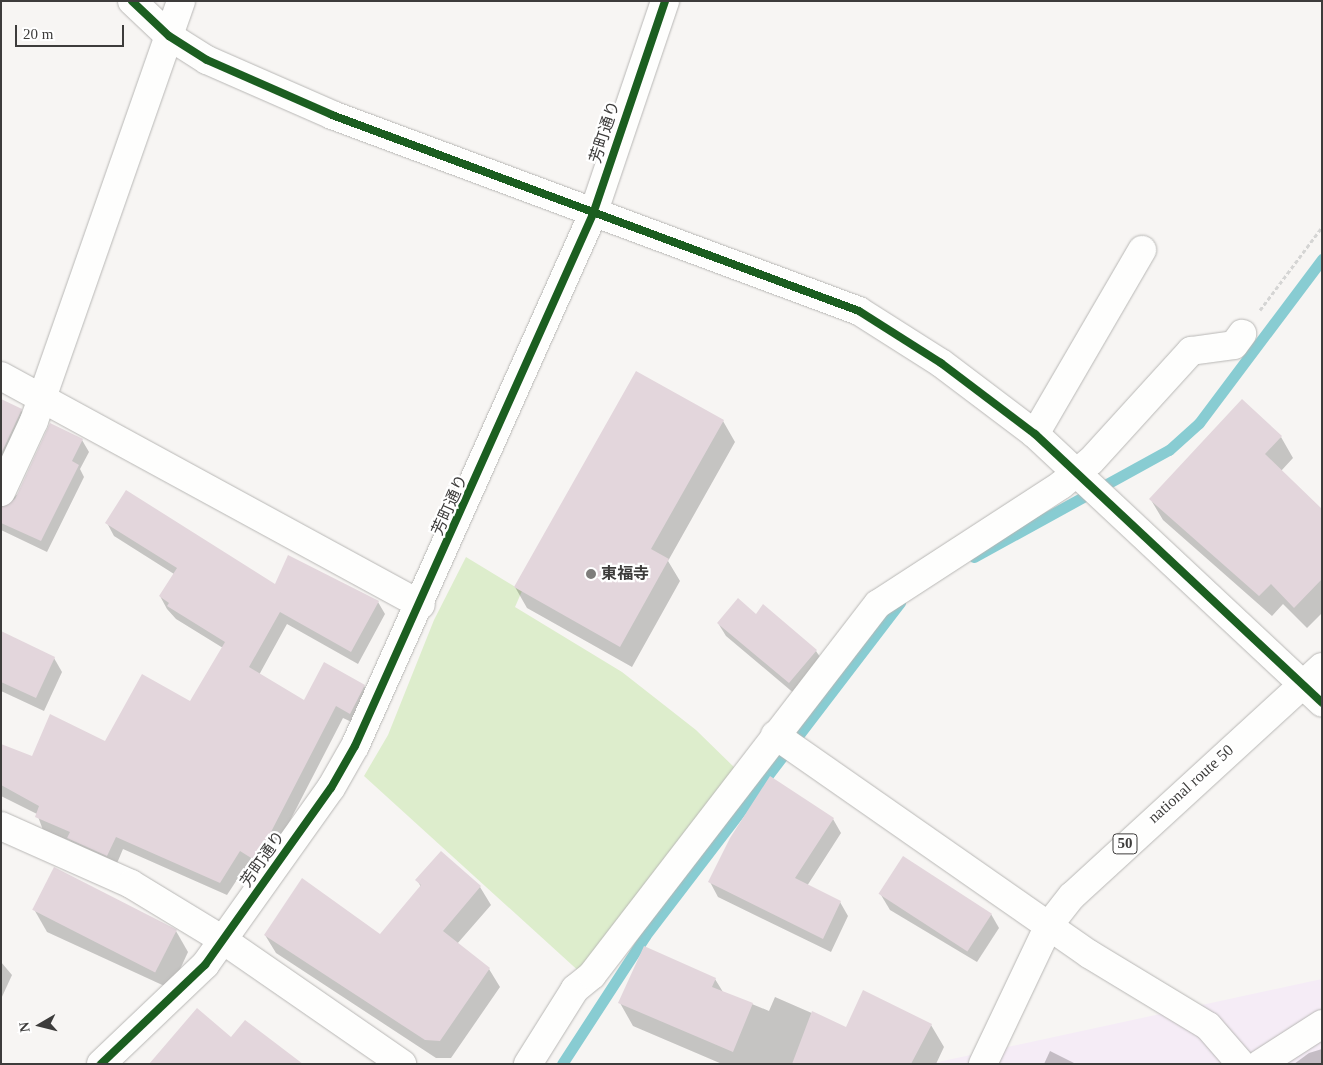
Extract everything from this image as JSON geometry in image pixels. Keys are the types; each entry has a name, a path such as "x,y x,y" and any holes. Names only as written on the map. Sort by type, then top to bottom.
{"main road":[{"path":"132,1 169,36 207,60 332,115 592,214 859,311 941,363 1034,434 1300,686 1322,703"},
{"path":"1,492 42,398 181,1"},
{"name":"芳町通り","path":"101,1064 205,964 331,788 421,605 592,214 665,1"},
{"path":"1034,434 1142,250"},
{"path":"528,1064 576,989 592,976 878,604 1020,514 1074,471 1090,461 1191,351 1234,345 1242,334"},
{"path":"1,376 421,605"},
{"name":"national route 50","path":"983,1064 1049,925 1090,874 1322,667"},
{"path":"776,736 1049,925 1208,1026 1241,1064"},
{"path":"1,826 132,884 223,940 402,1064"},
{"path":"1260,1064 1322,1024"}],"path":[{"path":"1242,334 1322,227"}],"shaded area":[{"path":"1322,979 1322,1064 929,1064"}],"green space":[{"path":"466,557 522,591 515,607 622,672 696,730 738,771 583,975 364,776 388,735 434,620"}],"building":[{"path":"636,371 724,420 651,549 669,559 620,647 514,587"},
{"path":"1,399 22,409 1,454"},
{"path":"1242,399 1282,436 1265,454 1322,509 1322,579 1294,608 1271,584 1259,596 1149,499"},
{"path":"50,423 83,439 72,461 79,465 41,541 1,523 1,507 15,499"},
{"path":"126,490 275,584 288,555 379,601 351,652 280,612 249,667 304,700 324,662 365,685 350,714 336,706 256,861 240,851 220,883 116,837 107,856 67,838 70,832 35,817 39,806 1,785 1,744 32,756 50,714 105,741 142,674 190,701 225,642 167,606 169,603 159,596 177,568 105,523"},
{"path":"738,598 756,614 763,604 817,650 789,683 717,623"},
{"path":"1,631 55,657 36,698 1,682"},
{"path":"770,776 834,818 795,878 841,901 823,939 708,882 730,838"},
{"path":"441,851 481,886 443,931 490,968 440,1041 425,1040 264,935 302,878 380,934 421,885 415,880"},
{"path":"903,856 992,914 967,951 878,894"},
{"path":"54,867 177,930 155,972 32,910"},
{"path":"644,946 716,978 712,987 753,1003 733,1052 618,1003"},
{"path":"863,990 932,1024 911,1064 792,1064 812,1011 846,1027"},
{"path":"197,1008 231,1037 245,1020 303,1064 149,1064"}],"waterway":[{"path":"974,557 1169,450 1199,423 1322,259"},
{"path":"562,1064 645,936 900,602"}],"cycle path":[{"path":"132,1 169,36 207,60 332,115 859,311 941,363 1035,434 1322,703"},
{"path":"101,1064 205,965 331,788 355,746 593,214 665,1"}],"place":[{"name":"東福寺","path":"591,574"}]}
